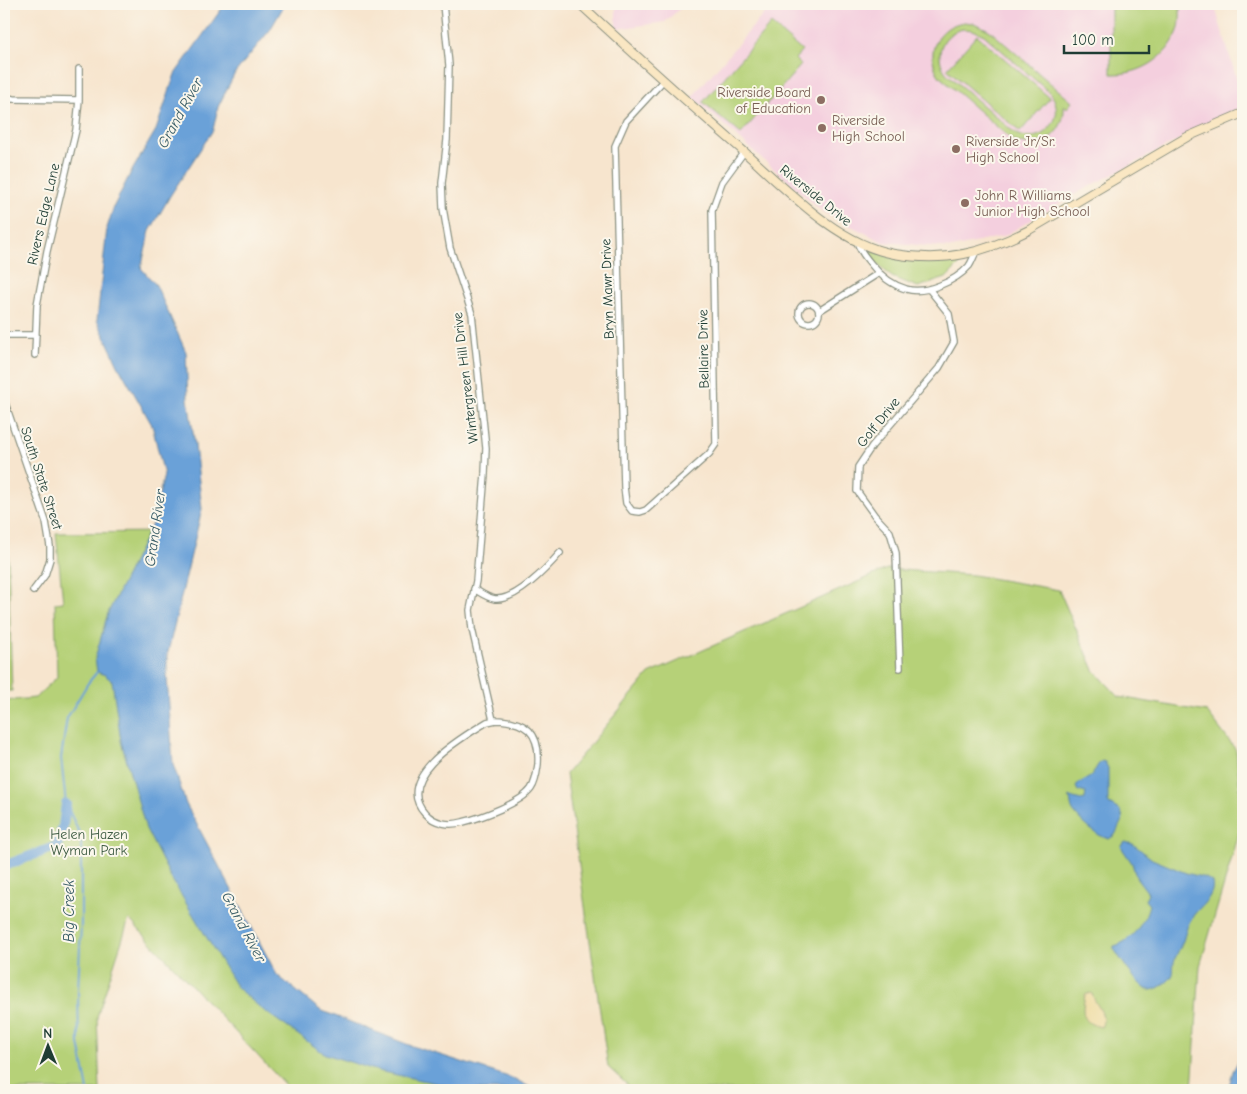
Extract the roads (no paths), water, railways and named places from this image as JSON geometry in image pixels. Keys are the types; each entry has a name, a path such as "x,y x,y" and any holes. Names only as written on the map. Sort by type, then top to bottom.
{"main road":[{"name":"Riverside Drive","path":"580,4 663,81 838,232 857,242 893,254 941,258 976,252 1003,243 1029,230 1186,137 1243,113"}],"street":[{"name":"Wintergreen Hill Drive","path":"443,4 449,65 447,140 442,183 443,208 450,248 472,314 486,448 474,589 470,610 472,629 494,720"},
{"name":"Rivers Edge Lane","path":"35,354 37,306 47,251 76,130 80,69"},
{"name":"Bryn Mawr Drive","path":"632,511 626,503 624,487 615,146 626,121 663,81"},
{"path":"4,97 13,99 79,100"},
{"name":"Bellaire Drive","path":"632,511 640,512 646,510 709,454 716,444 712,210 722,182 744,152"},
{"path":"857,242 861,252 879,273 894,284 906,289 929,289 959,274 969,266 976,252"},
{"path":"819,311 879,273"},
{"name":"Golf Drive","path":"900,668 896,553 890,532 874,516 856,491 858,466 939,368 954,342 949,314 929,289"},
{"path":"4,335 36,335"},
{"name":"South State Street","path":"4,400 44,515 50,546 50,559 45,575 33,591"},
{"path":"474,589 488,598 497,600 509,597 525,586 560,553"},
{"path":"494,720 512,720 519,723 529,729 537,742 537,770 531,789 516,803 464,822 444,824 433,820 424,813 418,802 416,792 427,768 441,752 487,722 494,720"}],"water":[{"name":"Grand River","path":"225,4 285,4 270,30 235,73 218,107 213,130 170,196 150,231 141,268 156,285 186,352 188,399 202,509 167,656 173,764 186,804 277,975 320,1010 409,1045 515,1079 535,1090 461,1090 378,1071 325,1054 263,1010 237,988 171,878 146,829 121,741 112,681 105,675 97,672 95,658 108,613 152,524 164,475 152,425 119,367 97,320 107,228 114,206 130,174 156,130 175,74"},
{"path":"1102,761 1105,762 1108,768 1108,802 1121,811 1123,818 1115,835 1109,839 1094,832 1084,824 1073,811 1070,799 1068,798 1085,799 1086,793 1078,791 1076,787 1092,775"},
{"path":"1125,842 1133,844 1152,859 1186,873 1206,878 1212,882 1211,893 1188,925 1174,962 1172,977 1163,985 1152,990 1140,984 1114,949 1114,946 1131,936 1141,924 1149,905 1145,900 1148,893 1136,877 1132,863 1121,847"},
{"path":"1243,1052 1243,1090 1228,1090 1233,1071"}],"waterway":[{"name":"Big Creek","path":"88,1090 79,1043 78,991 81,925 81,837 66,804 61,758 67,718 88,683 97,672"},
{"path":"4,866 57,846 63,826 66,804"}],"place":[{"name":"Riverside Board of Education","path":"821,100"},
{"name":"Riverside High School","path":"822,128"},
{"name":"Riverside Jr/Sr. High School","path":"956,149"},
{"name":"John R Williams Junior High School","path":"965,203"}],"park label":[{"name":"Helen Hazen Wyman Park","path":"89,842"}]}
